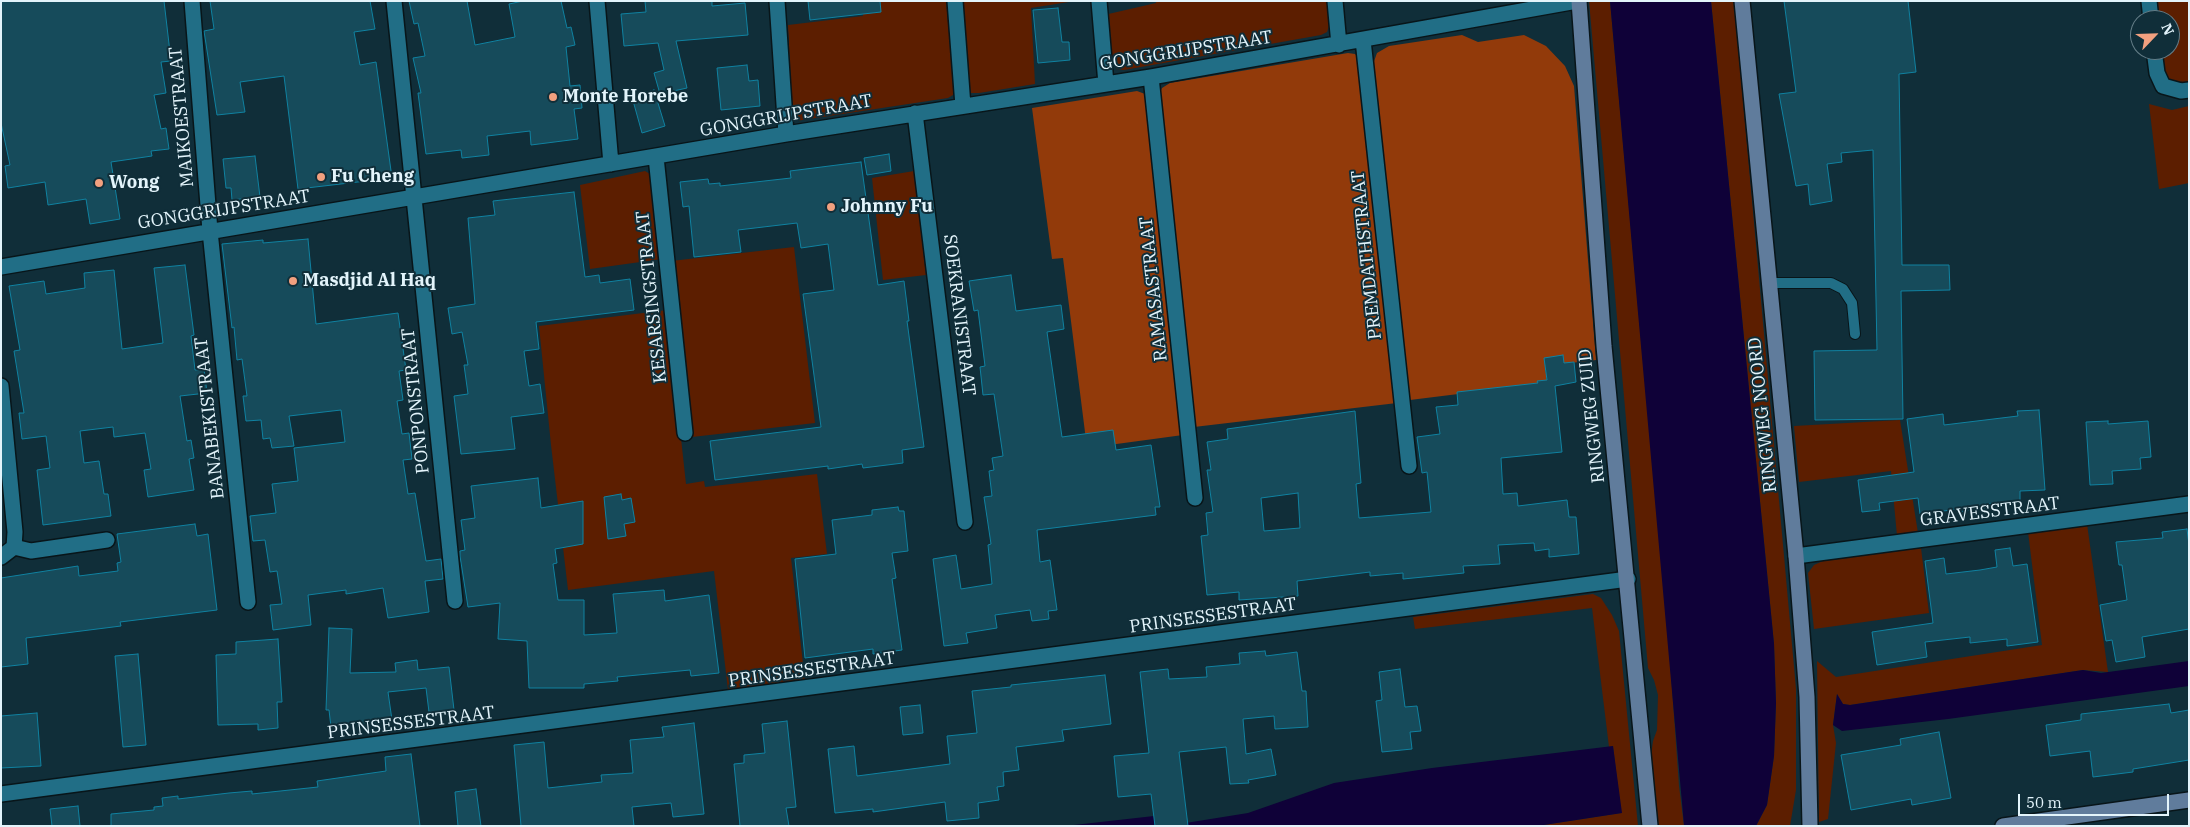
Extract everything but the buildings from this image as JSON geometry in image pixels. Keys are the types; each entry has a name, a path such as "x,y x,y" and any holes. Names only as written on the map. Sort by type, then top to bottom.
{"street":[{"name":"MAIKOESTRAAT","path":"192,1 210,231"},
{"name":"PONPONSTRAAT","path":"394,1 455,601"},
{"path":"597,1 611,164"},
{"path":"777,1 786,134"},
{"path":"955,1 963,106"},
{"path":"1099,1 1106,84"},
{"path":"1335,1 1338,44"},
{"name":"GONGGRIJPSTRAAT","path":"1,267 786,134 1151,77 1578,1"},
{"name":"RINGWEG ZUID","path":"1578,1 1604,346 1628,579 1650,826"},
{"name":"RINGWEG NOORD","path":"1742,1 1796,556 1807,697 1810,826"},
{"name":"PREMDATHSTRAAT","path":"1363,40 1409,466"},
{"path":"2155,60 2157,73 2163,86 2181,91 2189,90"},
{"name":"RAMASASTRAAT","path":"1151,77 1195,498"},
{"name":"SOEKRANISTRAAT","path":"915,113 965,522"},
{"name":"KESARSINGSTRAAT","path":"656,157 685,433"},
{"name":"BANABEKISTRAAT","path":"210,231 248,602"},
{"path":"1,386 15,532 14,546 1,557"},
{"name":"GRAVESSTRAAT","path":"1796,556 2189,504"},
{"path":"14,546 31,551 107,540"},
{"name":"PRINSESSESTRAAT","path":"1,794 1628,579"},
{"path":"2003,826 2189,800"}],"lane":[{"path":"1768,283 1831,283 1844,290 1852,303 1856,334"}],"shaded area":[{"path":"862,1 946,1 954,88 953,95 948,98 796,121 792,113 788,25 863,16"},
{"path":"961,1 1075,1 1031,8 1035,84 970,93 967,85"},
{"path":"1156,1 1328,1 1329,26 1327,32 1321,35 1124,70 1117,69 1112,65 1109,57 1104,15 1156,3"},
{"path":"1589,1 1610,1 1684,826 1658,826 1651,756 1657,730 1658,695 1648,668"},
{"path":"1610,1 1711,1 1774,644 1776,703 1774,756 1767,805 1756,826 1684,825"},
{"path":"1711,1 1734,1 1796,689 1796,790 1790,826 1756,826 1767,805 1774,756 1776,703 1774,644"},
{"path":"2155,1 2189,1 2189,94 2163,77 2161,60 2180,60 2180,10 2156,10"},
{"path":"1462,35 1478,42 1524,35 1546,46 1565,66 1574,86 1596,360 1545,366 1547,383 1410,400 1373,64 1377,53 1389,46"},
{"path":"1348,53 1355,54 1361,60 1397,403 1194,427 1158,97 1162,88 1170,83"},
{"path":"1137,91 1145,94 1148,102 1183,435 1087,448 1063,258 1052,259 1032,108"},
{"path":"2149,104 2172,110 2189,106 2189,183 2159,189"},
{"path":"645,171 650,174 652,179 662,259 590,269 580,185"},
{"path":"914,171 926,275 883,280 872,178"},
{"path":"794,247 815,423 692,437 671,261"},
{"path":"667,310 686,484 704,481 705,487 817,474 827,554 791,558 805,681 728,690 714,571 568,590 539,326"},
{"path":"1900,420 1918,533 1897,536 1891,471 1799,482 1794,426"},
{"path":"2087,524 2108,672 2083,670 1850,705 1843,704 1837,694 1833,725 1836,743 1828,819 1819,822 1817,661 1836,677 2042,645 2028,532"},
{"path":"1921,548 1929,613 1814,629 1808,573 1814,565 1823,561"},
{"path":"1593,594 1601,598 1612,615 1619,631 1638,826 1537,826 1621,813 1613,746 1609,747 1592,608 1415,629 1413,617"},
{"path":"2189,661 2189,686 1948,719 1842,731 1833,725 1837,694 1843,704 1850,705 2083,670 2101,673"},
{"path":"1613,746 1622,813 1537,826 1167,826 1248,813 1334,783 1432,768"},
{"path":"1154,816 1163,826 1065,826"}],"place":[{"name":"Monte Horebe","path":"553,97"},
{"name":"Fu Cheng","path":"321,177"},
{"name":"Wong","path":"99,183"},
{"name":"Johnny Fu","path":"831,207"},
{"name":"Masdjid Al Haq","path":"293,281"}]}
